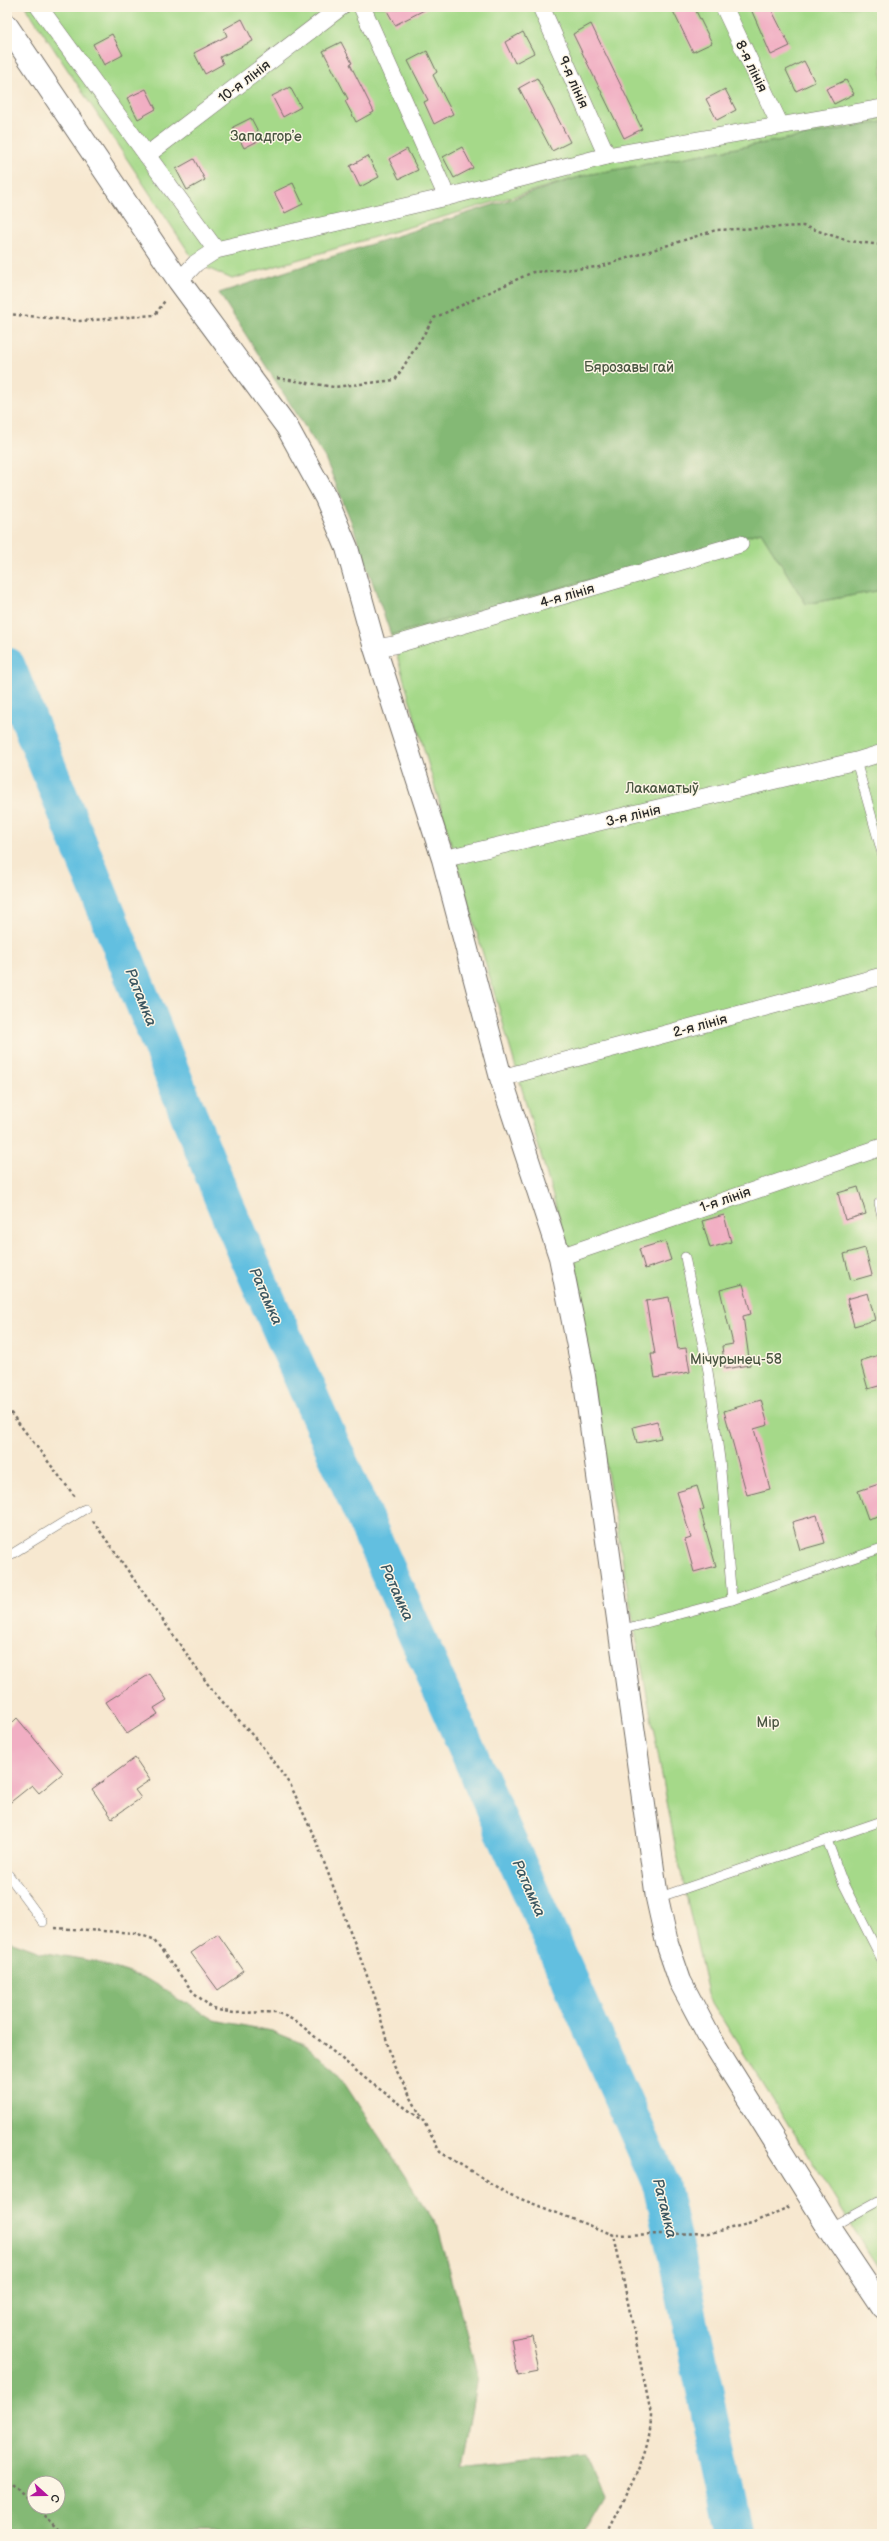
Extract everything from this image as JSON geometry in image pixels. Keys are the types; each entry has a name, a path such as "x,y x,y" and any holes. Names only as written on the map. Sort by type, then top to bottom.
{"street":[{"path":"39,7 216,250"},
{"name":"10-я лінія","path":"147,155 341,7"},
{"path":"362,7 447,197"},
{"name":"9-я лінія","path":"540,7 607,156"},
{"name":"8-я лінія","path":"724,7 780,125"},
{"path":"7,26 179,281 287,426 326,498 347,548 384,646 449,858 510,1076 565,1254 584,1376 618,1630 657,1898 667,1943 680,1981 709,2036 829,2228 882,2308"},
{"path":"179,281 196,263 216,250 447,197 607,156 882,108"},
{"name":"4-я лінія","path":"384,646 740,544"},
{"name":"3-я лінія","path":"449,858 856,761 882,753"},
{"name":"2-я лінія","path":"510,1076 882,976"},
{"name":"1-я лінія","path":"565,1254 882,1147"}],"lane":[{"path":"856,761 882,853"},
{"path":"879,1203 882,1216"},
{"path":"685,1258 710,1386 720,1459 732,1600"},
{"path":"7,1557 85,1510"},
{"path":"618,1630 732,1600 882,1548"},
{"path":"657,1898 882,1821"},
{"path":"827,1840 843,1883 882,1960"},
{"path":"7,1873 43,1922"},
{"path":"829,2228 882,2199"}],"path":[{"path":"247,373 334,387 396,380 434,318 534,272 599,267 716,230 803,226 849,242 882,245"},
{"path":"7,314 80,321 155,315 179,281"},
{"path":"7,1408 85,1510 212,1690 262,1746 291,1786 316,1841 375,1997 393,2064 421,2119 440,2152 508,2194 614,2235 647,2236 710,2233 752,2224 787,2209 809,2196"},
{"path":"43,1922 56,1929 135,1933 153,1939 193,1992 213,2009 234,2013 276,2012 296,2021 371,2083 421,2119"},
{"path":"606,2534 644,2453 651,2432 651,2414 614,2235"},
{"path":"7,2484 11,2482 26,2497"},
{"path":"44,2515 64,2534"}],"green space":[{"name":"Западгорʼе","path":"26,7 882,7 882,122 586,175 232,279 196,263"},
{"name":"Бярозавы гай","path":"882,122 882,590 806,604 761,532 391,635 351,521 325,458 219,293 586,175"},
{"path":"761,532 806,604 882,590 882,2274 709,1998 676,1850 631,1609 569,1252 391,635"},
{"path":"7,1940 40,1952 93,1961 145,1978 214,2020 272,2031 306,2045 337,2072 438,2227 478,2377 462,2470 587,2454 606,2497 584,2534 7,2534"}],"building":[{"path":"385,7 430,7 395,25"},
{"path":"671,7 694,7 712,43 693,52"},
{"path":"750,7 770,7 790,46 771,55"},
{"path":"242,19 253,41 220,57 223,64 205,74 194,53 227,36 224,29"},
{"path":"591,24 642,129 624,138 573,34"},
{"path":"523,32 534,53 515,63 505,42"},
{"path":"112,34 123,55 104,65 93,44"},
{"path":"341,42 352,63 350,64 374,112 356,122 345,101 348,99 323,51"},
{"path":"427,51 437,72 433,75 453,114 434,124 424,102 428,100 408,61"},
{"path":"804,61 815,82 796,91 786,70"},
{"path":"537,78 570,142 552,151 519,88"},
{"path":"846,80 854,94 834,104 826,89"},
{"path":"290,87 301,107 283,117 272,96"},
{"path":"146,89 156,109 138,119 127,98"},
{"path":"725,89 736,110 717,120 706,99"},
{"path":"251,118 262,139 244,148 233,127"},
{"path":"462,147 473,168 454,178 443,157"},
{"path":"407,149 418,170 399,179 389,159"},
{"path":"368,156 379,177 360,187 350,166"},
{"path":"194,159 205,180 187,190 176,169"},
{"path":"293,183 303,204 285,213 274,192"},
{"path":"858,1187 866,1214 845,1220 838,1193"},
{"path":"724,1215 731,1242 710,1248 702,1221"},
{"path":"665,1241 671,1260 645,1269 639,1249"},
{"path":"865,1248 872,1275 851,1281 844,1254"},
{"path":"743,1284 751,1314 743,1316 750,1365 725,1369 722,1346 733,1344 720,1290"},
{"path":"868,1293 875,1320 854,1326 847,1299"},
{"path":"669,1297 678,1349 686,1348 690,1372 655,1378 651,1354 655,1354 646,1301"},
{"path":"882,1354 882,1385 868,1389 860,1361"},
{"path":"761,1400 768,1425 754,1429 770,1489 747,1495 724,1411"},
{"path":"657,1421 661,1438 637,1443 633,1427"},
{"path":"882,1483 882,1515 868,1519 858,1491"},
{"path":"697,1486 704,1509 700,1510 716,1566 694,1572 685,1540 691,1538 677,1492"},
{"path":"817,1515 825,1543 800,1550 792,1522"},
{"path":"150,1674 167,1700 154,1708 158,1714 127,1734 106,1702"},
{"path":"17,1718 63,1773 39,1793 32,1785 7,1805 7,1728"},
{"path":"135,1758 150,1780 135,1790 141,1798 112,1818 92,1789"},
{"path":"218,1934 244,1971 218,1990 191,1953"},
{"path":"532,2335 539,2372 518,2376 511,2339"}],"waterway":[{"name":"Ратамка","path":"7,666 226,1207 661,2185 735,2534"}],"park label":[{"name":"Лакаматыў","path":"662,788"},
{"name":"Мічурынец-58","path":"736,1359"},
{"name":"Мір","path":"768,1722"}]}
